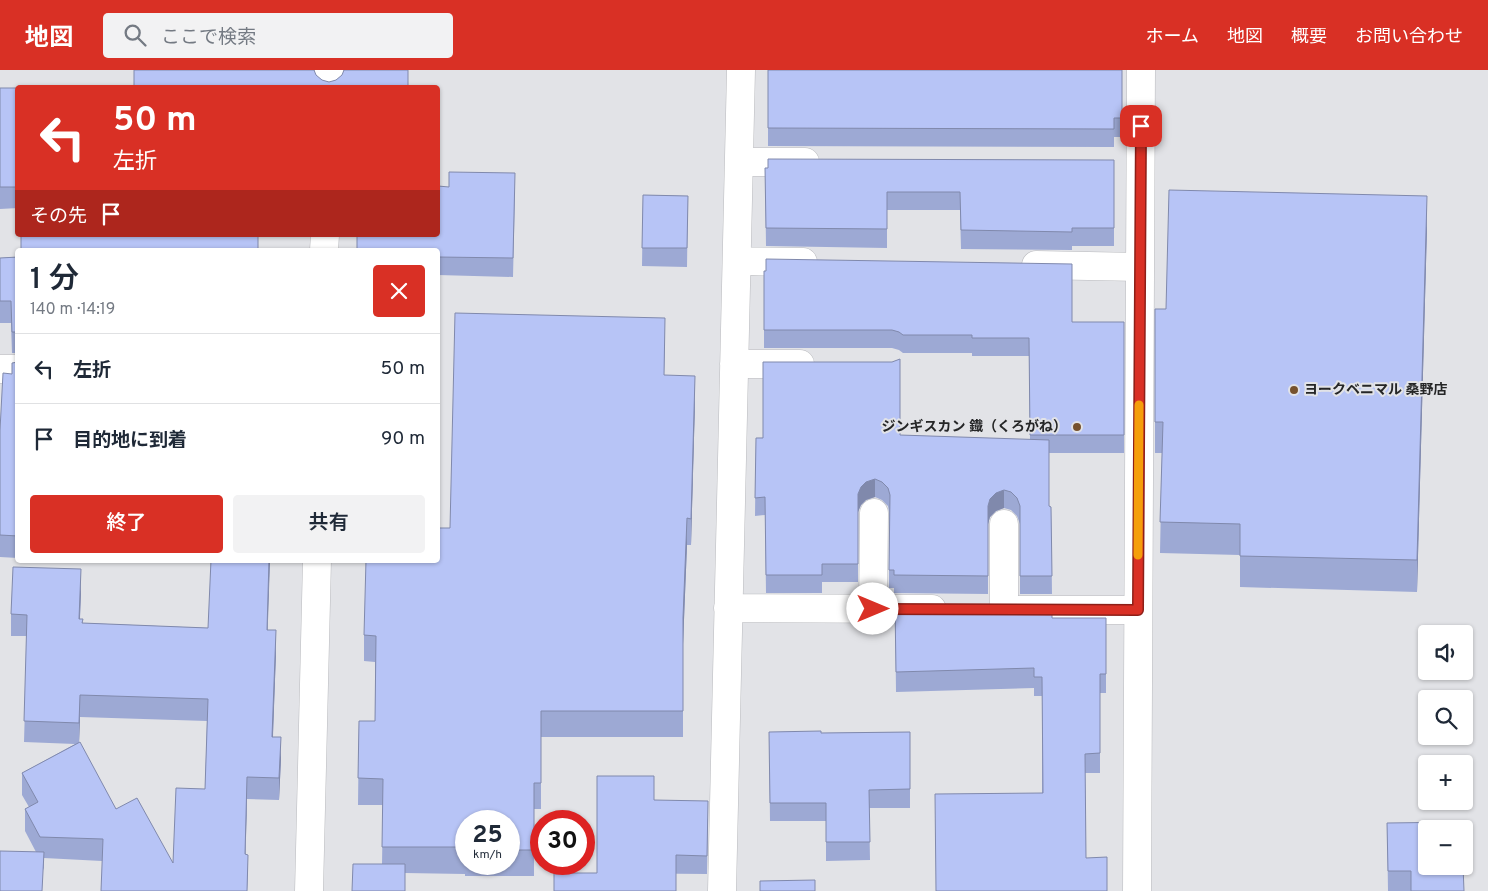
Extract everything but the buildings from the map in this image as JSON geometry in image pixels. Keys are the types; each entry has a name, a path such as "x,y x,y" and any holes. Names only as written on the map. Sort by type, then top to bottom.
{"street":[{"path":"329,70 329,85"},
{"path":"722,891 741,70"},
{"path":"1136,891 1140,267 1131,163 1141,70"},
{"path":"739,162 827,162"},
{"path":"737,261 825,262"},
{"path":"1012,265 1140,267"},
{"path":"734,364 823,364"},
{"path":"0,369 15,369"},
{"path":"873,609 874,513"},
{"path":"1004,524 1004,610"},
{"path":"309,891 317,563"},
{"path":"728,608 1138,610"}],"slow traffic":[{"path":"1138,555 1139,405"}],"place":[{"name":"ヨークベニマル 桑野店","path":"1294,390"},
{"name":"ジンギスカン 鐡（くろがね）","path":"1077,427"}],"route":[{"path":"873,609 1138,610 1141,126"}]}
